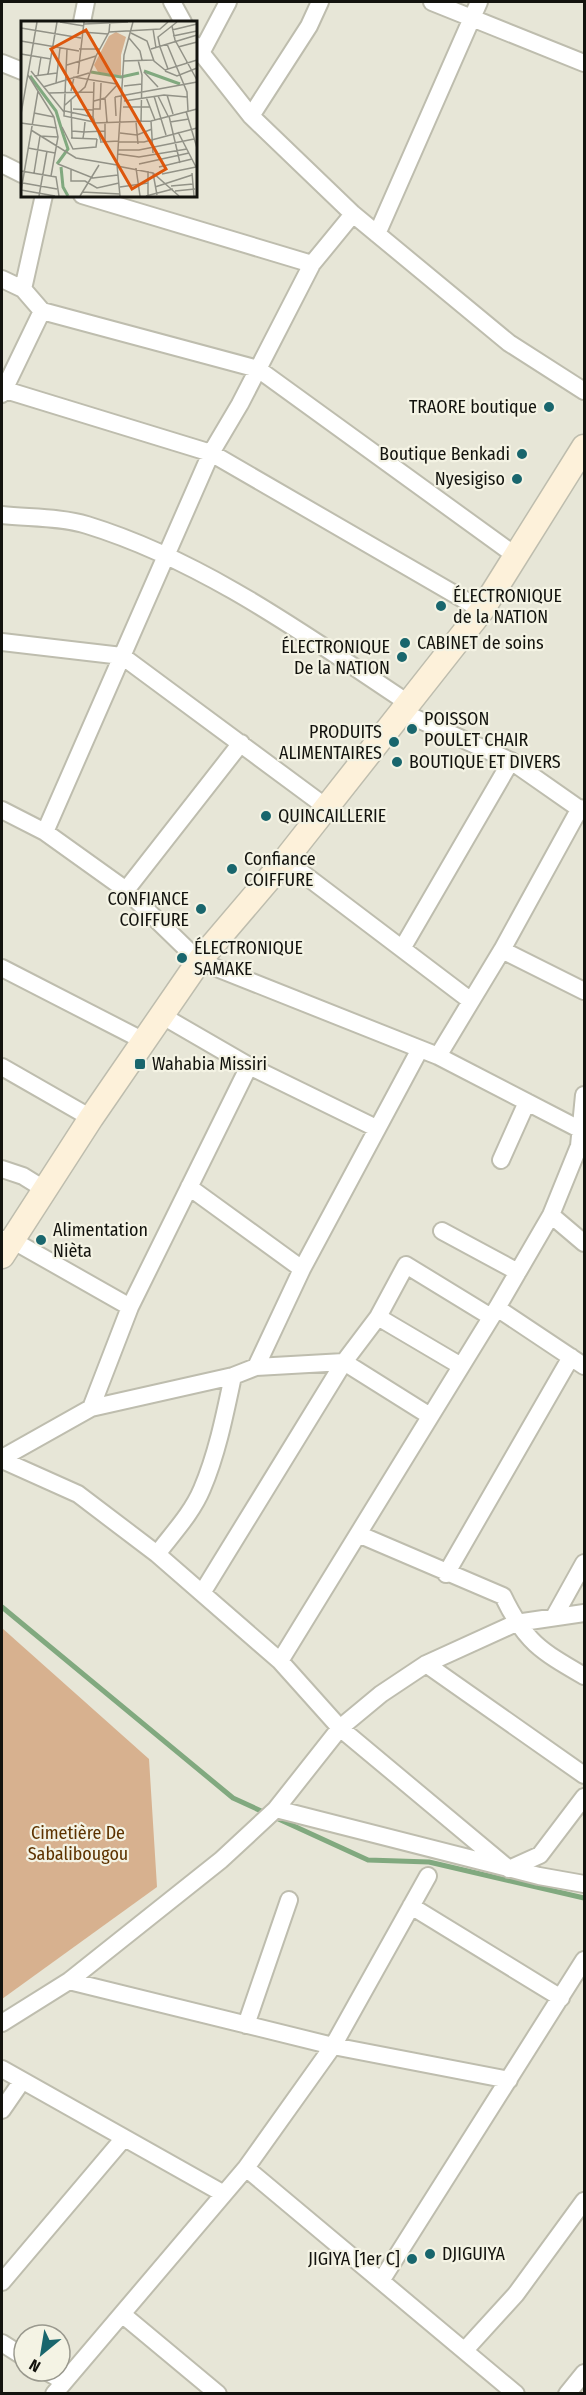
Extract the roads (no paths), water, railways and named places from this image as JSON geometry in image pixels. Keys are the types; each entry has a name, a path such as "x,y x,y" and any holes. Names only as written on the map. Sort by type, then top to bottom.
{"main road":[{"path":"5,1245 199,961 285,860 483,610 585,447"}],"street":[{"path":"82,21 86,2"},
{"path":"172,2 182,21"},
{"path":"228,2 198,50 251,116 353,214 508,343 585,392"},
{"path":"251,116 309,26 320,2"},
{"path":"432,2 585,63"},
{"path":"377,234 479,2"},
{"path":"2,63 21,71"},
{"path":"2,164 21,174"},
{"path":"23,289 44,196"},
{"path":"85,196 312,264"},
{"path":"45,832 212,453 312,264 353,214"},
{"path":"2,279 23,289 42,311 258,369 516,556"},
{"path":"42,311 2,391 212,453 483,610"},
{"path":"2,515 85,524 166,554 297,629 405,707 511,761 582,810 438,1056"},
{"path":"2,642 122,656 326,807"},
{"path":"126,890 242,743"},
{"path":"403,947 511,761"},
{"path":"2,810 45,832 126,890 199,961 438,1056 527,1102 582,1142"},
{"path":"285,860 403,947 471,1001"},
{"path":"502,950 585,991"},
{"path":"2,968 144,1041"},
{"path":"161,1015 249,1065 376,1128"},
{"path":"256,1367 302,1269 420,1049"},
{"path":"91,1408 130,1307 249,1065"},
{"path":"2,1067 91,1118"},
{"path":"280,1661 494,1313 551,1215 582,1142 585,1095"},
{"path":"501,1160 527,1102"},
{"path":"2,1169 23,1176 44,1190"},
{"path":"189,1187 302,1269"},
{"path":"551,1215 585,1243"},
{"path":"441,1231 518,1272"},
{"path":"5,1245 130,1307"},
{"path":"202,1593 344,1362 378,1317 406,1265 578,1361 446,1574"},
{"path":"378,1317 461,1366"},
{"path":"2,1459 91,1408 233,1376 256,1367 344,1362 430,1416"},
{"path":"157,1554 185,1518 202,1490 224,1417 233,1376"},
{"path":"2,1459 78,1494 157,1554 280,1661 340,1728 509,1869"},
{"path":"358,1534 446,1574 503,1596 516,1623 537,1648 585,1676"},
{"path":"554,1617 585,1563"},
{"path":"2,2023 69,1981 221,1860 276,1809 340,1728 381,1694 426,1664 516,1623 585,1613"},
{"path":"426,1664 585,1775"},
{"path":"509,1869 540,1855 585,1797"},
{"path":"276,1809 509,1869 585,1884"},
{"path":"59,2388 246,2168 333,2046 428,1876"},
{"path":"246,2025 289,1900"},
{"path":"411,1906 561,1998"},
{"path":"381,2281 585,1960"},
{"path":"69,1981 333,2046 509,2080"},
{"path":"2,2069 224,2194"},
{"path":"2,2109 22,2080"},
{"path":"2,2282 124,2138"},
{"path":"246,2168 516,2394"},
{"path":"465,2350 516,2294 585,2201"},
{"path":"122,2314 218,2394"},
{"path":"567,2394 585,2373"}],"waterway":[{"path":"2,1607 233,1798 368,1860 429,1862 584,1898"}],"place":[{"name":"TRAORE boutique","path":"549,407"},
{"name":"Boutique Benkadi","path":"522,454"},
{"name":"Nyesigiso","path":"517,479"},
{"name":"ÉLECTRONIQUE de la NATION","path":"441,606"},
{"name":"CABINET de soins","path":"405,643"},
{"name":"ÉLECTRONIQUE De la NATION","path":"402,657"},
{"name":"POISSON POULET CHAIR","path":"412,729"},
{"name":"PRODUITS ALIMENTAIRES","path":"394,742"},
{"name":"BOUTIQUE ET DIVERS","path":"397,762"},
{"name":"QUINCAILLERIE","path":"266,816"},
{"name":"Confiance COIFFURE","path":"232,869"},
{"name":"CONFIANCE COIFFURE","path":"201,909"},
{"name":"ÉLECTRONIQUE SAMAKE","path":"182,958"},
{"name":"Wahabia Missiri","path":"140,1064"},
{"name":"Alimentation Nièta","path":"41,1240"},
{"name":"DJIGUIYA","path":"430,2254"},
{"name":"JIGIYA [1er C]","path":"412,2259"}],"park label":[{"name":"Cimetière De Sabalibougou","path":"78,1843"}]}
